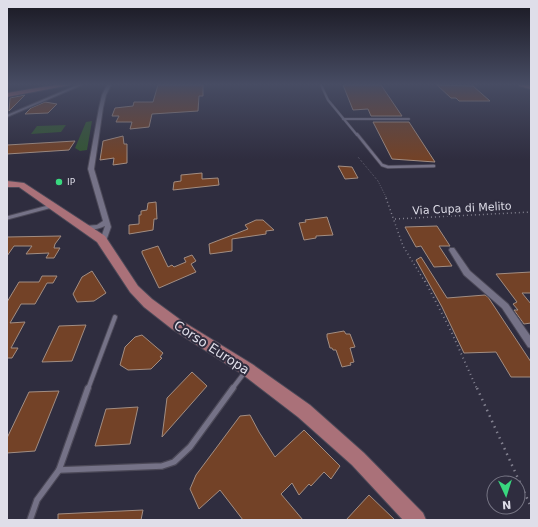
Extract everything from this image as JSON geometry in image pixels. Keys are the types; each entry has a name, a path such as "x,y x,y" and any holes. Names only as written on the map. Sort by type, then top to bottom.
{"main road":[{"name":"Corso Europa","path":"7,184 21,185 86,228 102,236 134,289 148,303 177,325 247,369 304,411 324,428 384,486 416,520"}],"street":[{"path":"7,116 23,110"},
{"path":"101,110 92,170 107,222 102,236"},
{"path":"86,228 98,228 107,222"},
{"path":"102,236 107,222"},
{"path":"452,250 467,273 505,306 531,344"}],"lane":[{"path":"336,110 382,165 388,167 434,166"},
{"path":"343,119 409,119"},
{"path":"7,218 25,212 53,206"},
{"path":"30,520 37,500 59,470 115,317"},
{"path":"59,470 162,466 174,462 190,447 247,369"}],"path":[{"path":"358,157 383,189 403,246 432,293 451,331 531,507"},
{"name":"Via Cupa di Melito","path":"394,219 531,212"}],"green space":[{"path":"92,121 87,150 80,151 75,148 86,122"},
{"path":"66,125 61,132 31,134 37,126"}],"building":[{"path":"29,110 51,110 48,113 25,114"},
{"path":"114,110 198,110 198,111 152,114 149,127 130,129 132,122 116,122 119,116 112,116"},
{"path":"368,110 398,110 402,116 371,116"},
{"path":"373,122 409,122 435,162 392,159"},
{"path":"123,136 124,144 127,144 127,163 113,165 114,158 100,160 103,141"},
{"path":"75,141 69,150 7,154 7,145"},
{"path":"338,166 352,167 358,178 345,179"},
{"path":"202,173 202,179 218,178 219,185 173,190 174,182 181,181 181,175"},
{"path":"156,202 157,219 154,219 153,230 129,234 129,225 139,224 139,215 141,215 141,211 147,210 148,203"},
{"path":"327,217 333,235 316,236 316,238 304,240 299,223 306,222 305,220"},
{"path":"256,220 263,220 274,230 266,231 266,234 232,239 232,251 210,254 209,244 248,229 245,225"},
{"path":"437,226 450,246 439,246 452,266 434,267 421,246 416,247 405,227"},
{"path":"61,236 55,244 54,248 60,248 54,258 46,258 49,253 26,254 32,246 14,246 7,256 7,237"},
{"path":"158,246 168,267 172,265 174,267 186,262 184,258 192,255 196,261 191,264 196,272 159,288 142,253 142,251"},
{"path":"421,257 447,298 485,295 488,297 531,362 531,377 511,377 496,352 464,353 442,307 416,260"},
{"path":"92,271 106,293 94,301 77,302 73,294 82,277"},
{"path":"531,272 531,293 522,293 531,304 531,323 524,324 514,310 518,310 513,304 517,302 496,274"},
{"path":"42,276 57,276 53,283 47,283 35,304 21,304 10,323 25,322 11,348 18,348 12,358 7,358 7,302 19,282 39,282"},
{"path":"86,325 72,361 42,362 59,326"},
{"path":"344,331 346,334 350,334 355,347 350,348 354,362 350,363 351,365 342,367 336,350 330,348 327,334"},
{"path":"142,335 163,353 160,357 162,358 151,369 128,370 120,365 125,347 135,337"},
{"path":"192,372 207,386 162,437 167,398"},
{"path":"59,391 35,451 7,453 7,438 29,392"},
{"path":"138,407 130,444 95,446 106,409"},
{"path":"250,415 275,457 304,430 340,466 331,479 324,472 311,486 309,484 299,495 292,483 281,494 303,520 243,520 220,490 199,509 190,489 196,475 240,416"},
{"path":"369,495 395,520 346,520"},
{"path":"143,510 141,520 58,520 58,514"}],"place":[{"name":"IP","path":"59,182"}]}
